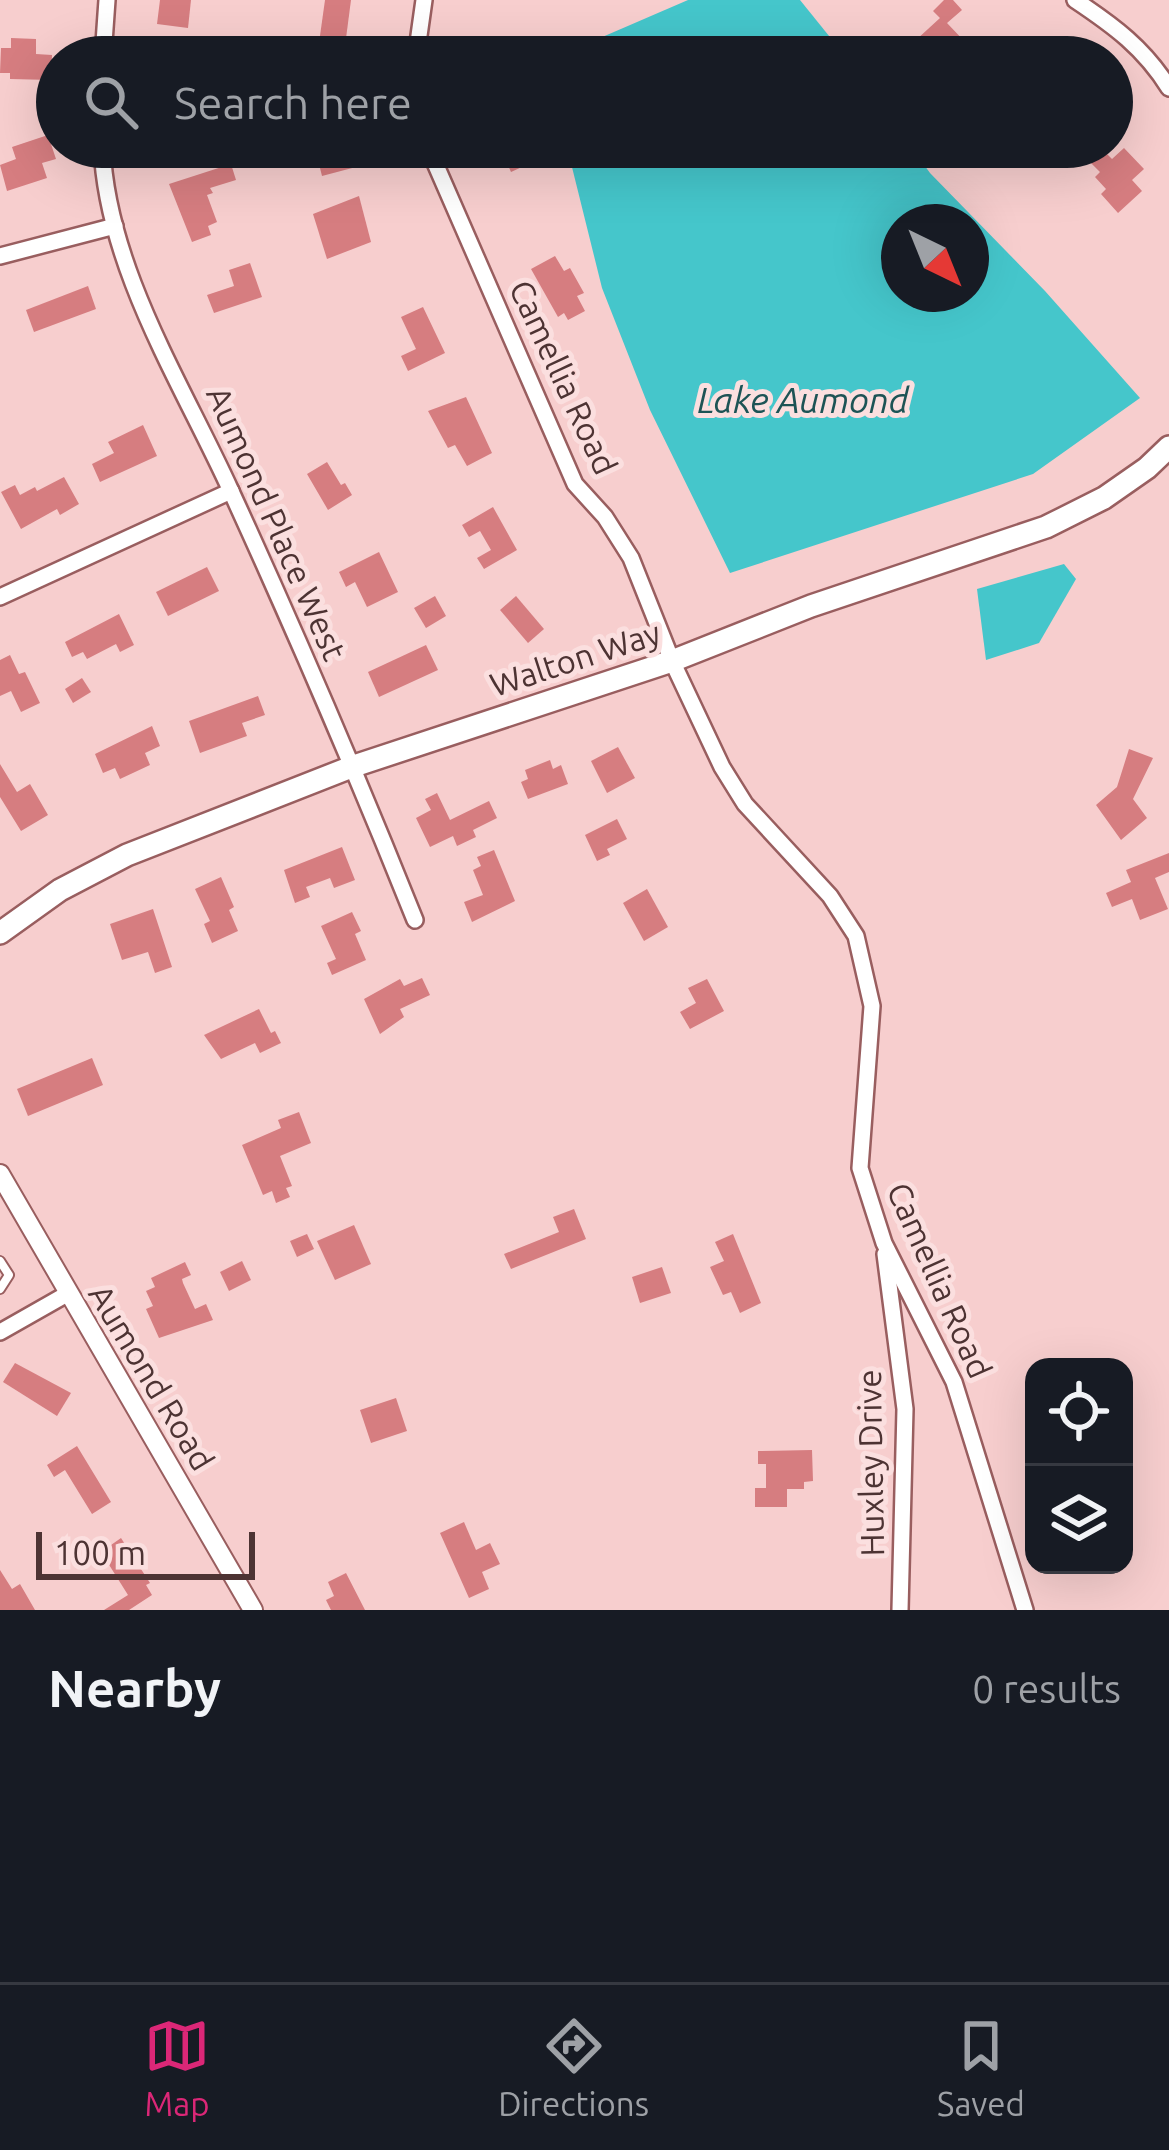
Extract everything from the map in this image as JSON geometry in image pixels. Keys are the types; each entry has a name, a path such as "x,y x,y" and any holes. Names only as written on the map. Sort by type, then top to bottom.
{"main road":[{"name":"Walton Way","path":"0,933 59,890 127,855 354,766 672,661 811,606 1046,527 1104,499 1169,446"}],"street":[{"path":"104,36 106,0"},
{"path":"419,36 424,0"},
{"path":"1075,0 1127,36"},
{"path":"1133,42 1169,88"},
{"name":"Aumond Place West","path":"105,168 130,278 354,766 415,920"},
{"name":"Camellia Road","path":"437,168 575,484 605,517 631,558 722,767 745,804 830,896 856,936 872,1006 860,1168 884,1243 954,1382 1024,1610"},
{"path":"0,256 115,226"},
{"path":"0,597 231,491"},
{"name":"Aumond Road","path":"0,1174 253,1610"},
{"name":"Huxley Drive","path":"884,1243 905,1409 900,1610"},
{"path":"2,1326 67,1294"}],"lane":[{"path":"0,1261 9,1275 0,1289"}],"water":[{"path":"688,0 800,0 829,36 605,36"},
{"name":"Lake Aumond","path":"572,168 926,168 960,204 881,204 881,312 989,312 989,234 1140,398 1033,474 730,573 650,410 602,288"},
{"path":"1064,564 1076,579 1039,643 986,660 977,589"}],"building":[{"path":"160,0 191,0 188,28 157,24"},
{"path":"325,0 351,0 346,36 320,36"},
{"path":"944,0 953,0 962,10 947,23 959,36 920,36 940,18 933,11"},
{"path":"11,38 36,39 36,80 10,79 10,73 0,73 1,48 11,48"},
{"path":"36,139 36,168 44,168 47,178 7,191 0,165 16,159 12,147"},
{"path":"1133,157 1144,169 1132,180 1142,191 1118,213 1101,194 1106,189 1095,177 1100,172 1096,168 1133,168"},
{"path":"219,168 232,168 236,180 210,188 213,193 207,195 217,222 208,226 211,235 192,242 169,184"},
{"path":"320,168 352,168 322,176"},
{"path":"359,196 371,242 327,259 313,214"},
{"path":"555,256 564,271 570,268 584,293 577,296 585,311 568,320 564,313 558,317 531,269"},
{"path":"250,263 262,297 214,313 207,295 234,286 229,270"},
{"path":"88,286 96,309 34,332 26,310"},
{"path":"423,307 445,353 408,371 401,356 416,349 401,317"},
{"path":"466,397 492,453 467,466 455,445 448,448 428,411"},
{"path":"143,425 157,456 100,482 92,464 114,453 108,442"},
{"path":"327,462 352,495 328,510 307,474"},
{"path":"64,477 79,504 60,515 57,509 21,529 1,492 15,485 20,495 35,487 37,491"},
{"path":"493,507 517,550 484,569 477,558 491,550 480,531 469,537 462,525"},
{"path":"379,552 398,592 367,607 355,582 346,587 339,572"},
{"path":"207,567 219,591 168,616 156,592"},
{"path":"435,596 446,616 426,628 414,608"},
{"path":"516,596 544,629 528,643 500,610"},
{"path":"119,614 134,645 120,652 116,644 87,659 83,652 72,657 65,642"},
{"path":"426,645 438,670 379,697 368,672"},
{"path":"10,655 19,674 25,672 40,703 21,712 11,691 0,696 0,660"},
{"path":"82,678 91,692 73,703 65,689"},
{"path":"258,696 265,715 242,723 247,736 200,753 189,721"},
{"path":"152,726 160,746 145,753 150,765 120,779 115,768 103,773 95,754"},
{"path":"618,747 635,778 607,793 591,761"},
{"path":"1129,749 1153,758 1133,799 1147,818 1121,840 1096,805 1117,787"},
{"path":"550,760 553,769 561,765 568,784 528,799 521,782 528,779 525,770"},
{"path":"0,764 17,792 30,784 48,815 21,831 0,797"},
{"path":"437,793 450,820 489,801 497,818 473,830 476,837 457,846 453,836 430,847 416,818 431,810 425,799"},
{"path":"617,819 627,839 607,849 610,855 597,861 585,835"},
{"path":"342,847 355,880 334,888 330,878 306,887 310,897 295,903 284,870"},
{"path":"494,850 515,901 472,922 464,902 483,895 473,870 481,866 477,857"},
{"path":"1169,853 1169,872 1155,878 1168,909 1140,920 1132,899 1112,907 1106,893 1131,882 1126,870"},
{"path":"221,877 238,931 212,943 204,924 210,921 195,889"},
{"path":"647,889 668,927 644,941 623,903"},
{"path":"153,909 172,967 155,973 148,952 122,960 110,924"},
{"path":"352,912 366,960 332,975 327,963 336,959 321,926"},
{"path":"422,978 430,995 400,1009 404,1017 380,1034 364,999 400,979 404,986"},
{"path":"707,979 724,1011 690,1029 680,1012 696,1003 688,988"},
{"path":"259,1009 281,1043 260,1053 255,1043 221,1059 204,1035"},
{"path":"92,1058 103,1085 28,1116 17,1089"},
{"path":"299,1112 311,1143 280,1156 292,1186 286,1188 290,1197 276,1203 272,1191 263,1195 242,1145 281,1128 278,1120"},
{"path":"574,1209 586,1239 511,1269 504,1254 559,1232 553,1217"},
{"path":"354,1225 371,1264 335,1280 317,1241"},
{"path":"307,1234 314,1249 297,1257 290,1241"},
{"path":"733,1234 761,1303 740,1313 731,1292 723,1295 710,1267 724,1261 715,1242"},
{"path":"242,1261 251,1280 229,1291 220,1272"},
{"path":"185,1262 191,1275 182,1279 195,1309 206,1304 213,1320 159,1338 146,1309 153,1306 146,1291 155,1287 151,1278"},
{"path":"662,1267 671,1293 640,1303 632,1277"},
{"path":"15,1363 71,1393 57,1416 3,1382"},
{"path":"396,1398 407,1431 371,1443 360,1410"},
{"path":"77,1446 111,1502 92,1514 65,1470 54,1477 47,1465"},
{"path":"812,1450 813,1481 804,1482 804,1489 787,1489 787,1507 755,1507 755,1488 766,1488 766,1464 758,1464 758,1451"},
{"path":"464,1522 476,1550 490,1543 500,1564 482,1572 489,1589 469,1598 440,1533"},
{"path":"121,1538 150,1583 146,1585 152,1595 129,1610 104,1610 128,1595 101,1552"},
{"path":"0,1570 12,1589 20,1584 35,1610 0,1610"},
{"path":"346,1573 365,1610 331,1610 326,1600 334,1596 328,1582"}]}
